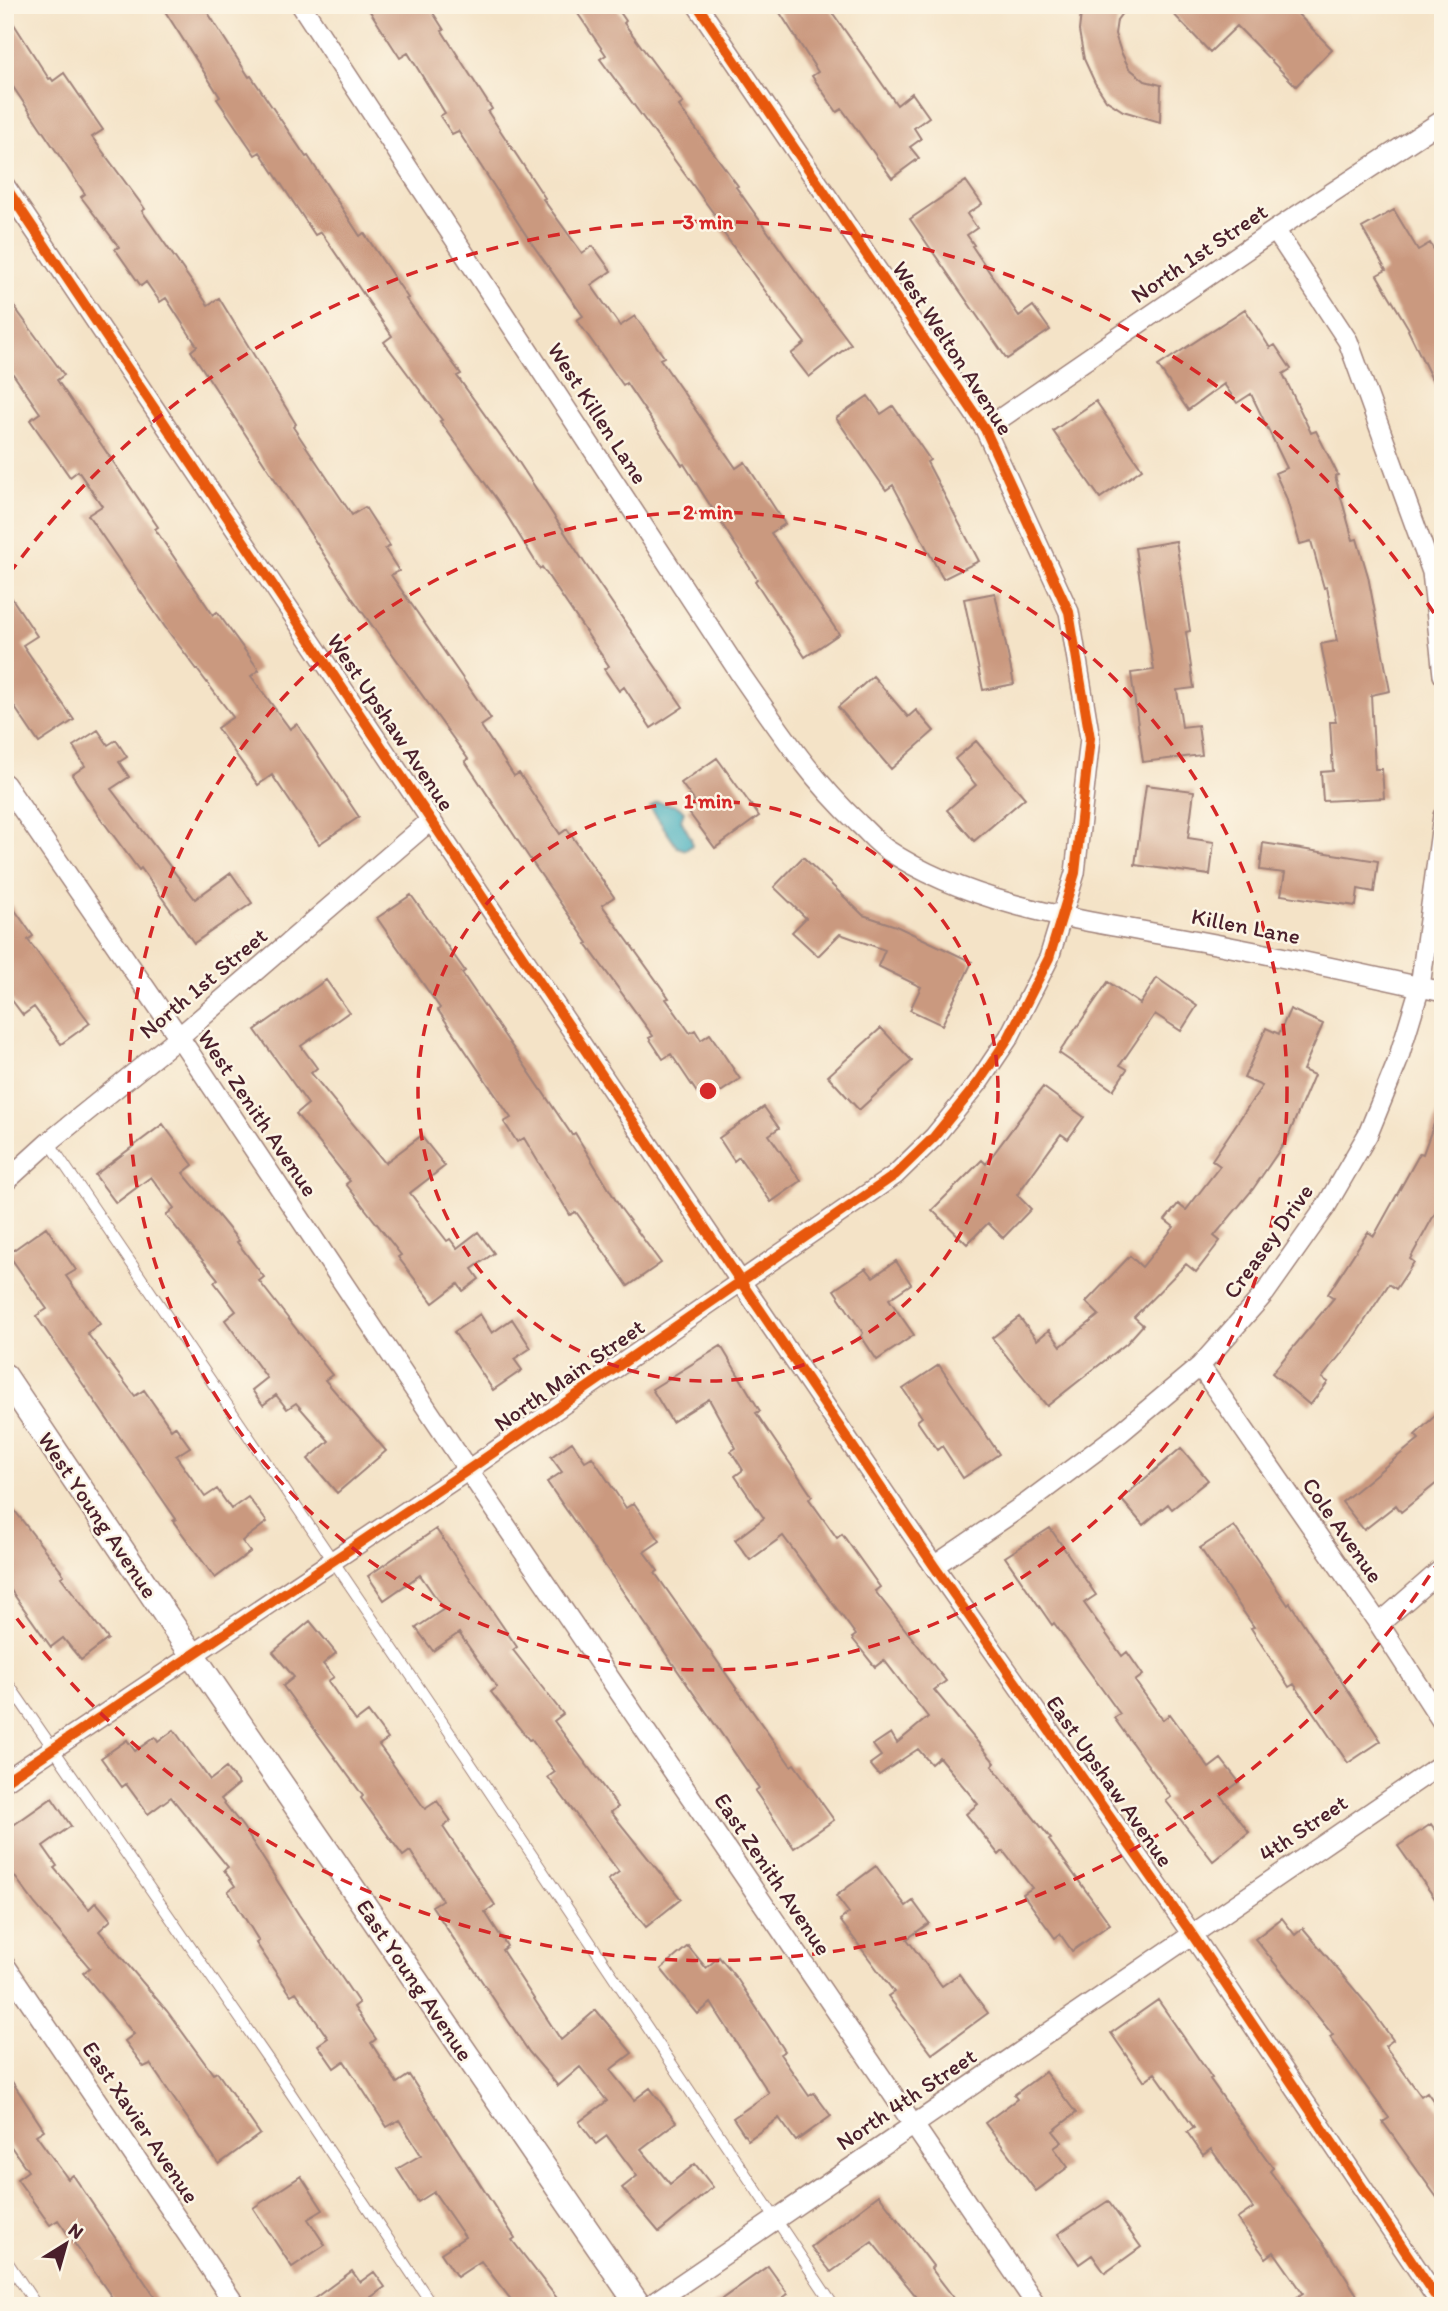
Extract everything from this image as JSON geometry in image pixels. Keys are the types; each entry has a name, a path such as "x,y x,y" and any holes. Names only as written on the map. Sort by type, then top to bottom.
{"street":[{"name":"West Killen Lane","path":"301,5 740,675 803,764 843,809 885,848 945,880 990,898 1062,916"},
{"name":"West Welton Avenue","path":"698,5 985,429 1069,612 1090,738 1075,873 1062,916"},
{"name":"North 1st Street","path":"985,429 1275,230 1443,120"},
{"name":"West Upshaw Avenue","path":"5,186 741,1282"},
{"path":"1275,230 1348,341 1432,572 1443,675"},
{"name":"West Zenith Avenue","path":"5,784 468,1470"},
{"name":"Creasey Drive","path":"934,1566 1038,1495 1120,1433 1200,1366 1265,1293 1325,1208 1368,1135 1397,1063 1420,987 1443,816"},
{"name":"North 1st Street","path":"5,1182 431,820"},
{"name":"Killen Lane","path":"1062,916 1221,945 1443,992"},
{"name":"North Main Street","path":"5,1781 468,1470 895,1175 934,1137 978,1083 1010,1037 1049,958 1062,916"},
{"name":"East Upshaw Avenue","path":"741,1282 934,1566 1191,1933 1442,2306"},
{"name":"Cole Avenue","path":"1200,1366 1379,1624 1443,1723"},
{"name":"West Young Avenue","path":"5,1376 192,1654"},
{"name":"East Zenith Avenue","path":"468,1470 1037,2306"},
{"path":"1379,1624 1443,1568"},
{"name":"East Young Avenue","path":"192,1654 639,2306"},
{"name":"4th Street","path":"1191,1933 1443,1763"},
{"name":"North 4th Street","path":"649,2306 1191,1933"},
{"name":"East Xavier Avenue","path":"5,1965 236,2306"}],"lane":[{"path":"49,1142 834,2306"},
{"path":"5,1679 268,2059 433,2306"},
{"path":"5,2258 37,2306"}],"water":[{"path":"657,802 677,806 684,811 681,820 692,845 686,850 677,847 650,807"}],"building":[{"path":"161,5 203,5 249,77 251,76 306,157 308,156 360,236 364,233 408,298 406,299 461,374 457,376 518,461 683,707 651,728 624,687 619,691 604,669 609,666 542,567 540,569 498,501 384,342 392,336 321,232 315,235 260,152 255,155 217,99 220,97"},
{"path":"366,5 428,5 492,109 488,112 545,198 543,199 582,253 593,246 611,271 591,285 620,326 635,316 664,357 660,359 736,468 745,462 785,524 771,533 839,634 805,657 684,464 682,465 626,383 623,385 577,320 583,316 458,131 452,134 440,116 445,113 408,53 400,58"},
{"path":"572,5 615,5 626,21 624,23 683,103 679,106 805,284 851,344 809,377 791,354 805,343 600,59 606,55"},
{"path":"775,5 827,5 897,105 912,93 929,117 914,128 921,139 910,147 919,158 892,178 842,109 837,112 812,76 818,72"},
{"path":"1085,5 1128,5 1117,20 1115,34 1129,68 1145,81 1161,85 1160,122 1123,111 1106,100 1095,83 1084,59 1079,31"},
{"path":"1165,5 1289,5 1332,49 1296,86 1237,26 1210,52"},
{"path":"5,10 49,79 53,81 64,73 103,130 92,137 145,209 142,211 208,305 219,298 296,424 293,427 352,515 365,507 390,546 385,549 399,571 391,575 491,719 481,726 514,776 519,773 560,834 567,829 614,897 602,905 669,998 666,999 690,1033 695,1030 701,1040 710,1034 740,1079 704,1103 671,1054 663,1059 649,1038 653,1036 586,944 588,943 465,761 468,759 353,599 191,351 197,346 166,298 160,302 146,282 141,286 115,249 119,247 81,197 85,194 5,75"},
{"path":"966,181 982,204 967,214 977,228 967,235 974,245 972,246 1019,316 1033,306 1050,330 1007,359 910,219"},
{"path":"1394,210 1418,250 1430,243 1443,265 1443,402 1409,329 1377,275 1386,270 1362,228"},
{"path":"5,294 64,375 57,380 158,527 155,529 213,615 217,612 259,670 251,676 290,729 297,724 359,817 319,844 272,775 258,785 217,728 233,717 165,627 88,515 102,506 78,471 70,477 30,420 40,413 13,374 5,380"},
{"path":"1245,309 1270,348 1275,345 1291,369 1283,374 1311,433 1316,431 1338,475 1335,476 1353,540 1357,539 1368,576 1390,691 1371,695 1375,769 1382,769 1384,798 1323,801 1321,772 1333,771 1330,722 1336,722 1321,644 1337,641 1327,587 1324,588 1311,541 1300,544 1286,497 1275,473 1287,468 1251,394 1237,403 1224,384 1188,410 1158,366"},
{"path":"868,396 881,414 893,406 930,460 927,462 979,561 943,579 893,485 886,490 836,418"},
{"path":"1096,401 1142,469 1100,498 1053,431"},
{"path":"1176,541 1190,631 1186,632 1194,688 1177,690 1182,727 1198,725 1202,755 1143,762 1131,673 1154,670 1135,548"},
{"path":"5,588 37,636 23,645 74,720 39,743 5,693"},
{"path":"995,593 1014,684 983,690 964,599"},
{"path":"873,676 908,717 916,710 934,731 891,769 838,707"},
{"path":"98,730 108,745 116,740 127,757 119,762 129,777 111,789 195,899 231,873 252,903 194,943 141,868 139,870 96,812 72,775 85,766 73,746"},
{"path":"976,741 1025,798 974,841 947,810 976,785 955,759"},
{"path":"717,758 759,816 715,848 687,810 696,803 681,783"},
{"path":"1146,785 1194,791 1188,838 1214,842 1210,875 1135,865"},
{"path":"1263,843 1378,861 1374,892 1358,889 1356,906 1281,895 1285,873 1260,870"},
{"path":"803,857 863,915 896,926 972,962 942,1025 910,1010 921,987 878,966 885,950 840,934 818,956 792,932 806,918 774,887"},
{"path":"411,895 465,971 462,973 572,1135 575,1133 621,1209 661,1263 628,1286 576,1212 570,1215 524,1138 517,1142 504,1122 511,1118 438,1010 440,1008 377,918"},
{"path":"5,896 33,936 28,940 90,1023 61,1044 34,1007 23,1015 5,991"},
{"path":"1157,978 1197,1006 1181,1031 1155,1014 1120,1065 1127,1069 1113,1090 1059,1053 1108,982 1140,1004"},
{"path":"326,980 349,1012 301,1046 317,1068 311,1073 385,1163 421,1136 445,1166 410,1193 447,1241 450,1239 457,1248 478,1232 494,1253 472,1269 479,1279 463,1291 458,1284 433,1303 398,1257 401,1255 346,1184 350,1181 296,1114 308,1104 255,1030"},
{"path":"1290,1009 1323,1024 1303,1070 1314,1075 1287,1139 1253,1189 1214,1236 1220,1241 1196,1272 1186,1264 1134,1317 1143,1325 1127,1343 1047,1406 992,1338 1019,1317 1037,1340 1049,1330 1061,1346 1099,1315 1086,1302 1130,1256 1142,1267 1174,1227 1165,1220 1178,1204 1186,1210 1220,1166 1212,1160 1262,1086 1244,1078 1266,1028 1279,1034"},
{"path":"881,1028 912,1061 859,1110 828,1076"},
{"path":"1043,1087 1084,1117 1068,1139 1061,1134 1017,1195 1031,1209 1003,1238 988,1223 967,1244 932,1210 982,1160 986,1164"},
{"path":"764,1107 779,1128 769,1135 801,1181 771,1202 739,1157 734,1161 719,1138"},
{"path":"1440,1107 1443,1107 1443,1199 1410,1259 1414,1262 1396,1289 1389,1284 1352,1340 1322,1378 1328,1382 1310,1405 1272,1373 1334,1298 1328,1294 1368,1232 1374,1236 1420,1153 1423,1154"},
{"path":"163,1124 193,1165 183,1173 239,1241 237,1242 264,1277 259,1281 332,1375 325,1380 386,1451 337,1493 308,1459 329,1441 296,1403 287,1409 276,1395 263,1405 252,1390 267,1378 225,1320 236,1311 214,1282 218,1279 166,1215 174,1208 151,1177 116,1203 95,1175"},
{"path":"46,1227 76,1270 66,1276 100,1324 87,1333 135,1396 144,1390 171,1429 175,1426 190,1447 176,1456 205,1497 217,1489 231,1509 248,1497 267,1522 242,1541 250,1552 215,1578 173,1521 176,1519 36,1316 47,1309 8,1254"},
{"path":"896,1261 911,1284 889,1299 914,1335 877,1360 861,1336 863,1333 834,1290 866,1268 873,1277"},
{"path":"480,1314 492,1333 512,1319 531,1348 514,1359 522,1370 493,1390 454,1332"},
{"path":"721,1346 760,1411 756,1413 812,1496 809,1499 837,1538 842,1534 880,1587 875,1591 946,1681 934,1690 995,1763 992,1766 1051,1839 1049,1840 1110,1924 1072,1951 1060,1934 1055,1938 1023,1894 1032,1888 1003,1851 999,1855 966,1814 978,1804 939,1757 931,1764 918,1749 879,1775 870,1764 881,1756 873,1745 891,1733 897,1743 928,1717 884,1660 875,1667 852,1638 856,1635 783,1536 750,1560 735,1540 764,1518 735,1476 743,1470 731,1451 736,1448 709,1399 672,1422 652,1389"},
{"path":"939,1365 999,1454 963,1478 942,1446 937,1450 917,1421 922,1417 903,1389"},
{"path":"1443,1408 1443,1478 1401,1512 1396,1505 1364,1530 1342,1502 1419,1439 1415,1435"},
{"path":"572,1442 585,1461 592,1457 626,1508 634,1503 660,1541 644,1552 658,1571 655,1573 791,1766 794,1764 834,1820 794,1848 755,1791 759,1788 547,1482 562,1472 551,1457"},
{"path":"1181,1448 1208,1480 1172,1509 1168,1504 1143,1525 1121,1499"},
{"path":"5,1498 64,1575 61,1577 108,1639 81,1660 63,1638 51,1647 5,1582"},
{"path":"1234,1526 1288,1605 1290,1603 1381,1741 1348,1763 1294,1684 1289,1687 1251,1628 1254,1627 1200,1548"},
{"path":"1050,1528 1096,1595 1084,1603 1122,1656 1127,1652 1143,1675 1135,1681 1163,1720 1170,1714 1209,1768 1221,1759 1239,1782 1221,1796 1249,1832 1213,1861 1166,1801 1171,1797 1114,1718 1120,1714 1054,1623 1052,1625 1005,1557"},
{"path":"436,1529 517,1647 513,1650 563,1714 554,1721 618,1807 611,1812 681,1899 646,1927 608,1880 619,1872 548,1777 555,1772 491,1692 497,1687 459,1633 433,1651 416,1628 444,1609 420,1575 384,1600 368,1576"},
{"path":"310,1621 336,1653 323,1664 334,1677 328,1681 356,1721 368,1712 388,1739 379,1745 425,1809 437,1801 451,1821 443,1827 495,1905 485,1912 507,1946 502,1950 561,2040 596,2010 632,2053 610,2070 634,2100 650,2088 676,2122 641,2149 670,2184 695,2164 713,2187 659,2232 622,2188 637,2176 607,2136 596,2144 579,2122 607,2101 580,2067 558,2086 529,2052 432,1906 442,1900 410,1851 403,1856 283,1686 294,1677 273,1652"},
{"path":"174,1730 210,1780 226,1768 239,1784 221,1799 243,1827 359,2003 354,2007 376,2039 371,2043 397,2083 409,2075 515,2238 512,2240 563,2306 516,2306 481,2261 457,2277 441,2253 465,2237 434,2192 418,2202 397,2169 421,2155 399,2120 387,2127 344,2061 334,2068 318,2045 328,2038 296,1992 291,1995 256,1943 259,1941 228,1891 235,1886 224,1870 228,1867 171,1797 148,1814 126,1784 122,1787 101,1758 127,1740 135,1751 155,1737 158,1742"},
{"path":"52,1798 71,1826 43,1846 57,1866 54,1868 89,1909 96,1902 111,1920 99,1931 167,2011 213,2074 217,2072 260,2134 219,2164 150,2064 144,2067 125,2041 134,2034 83,1973 90,1968 35,1904 5,1863 5,1831"},
{"path":"1431,1824 1443,1841 1443,1910 1398,1846"},
{"path":"876,1866 906,1906 913,1901 929,1923 907,1939 942,1986 959,1974 988,2013 932,2054 888,1996 894,1992 840,1920 849,1913 836,1896"},
{"path":"1282,1918 1295,1935 1303,1928 1370,2008 1393,2040 1385,2046 1421,2096 1427,2092 1443,2115 1443,2206 1383,2122 1389,2118 1330,2037 1333,2035 1255,1939"},
{"path":"688,1946 706,1968 719,1957 738,1980 785,2051 780,2054 809,2096 814,2093 831,2116 796,2141 779,2118 748,2140 733,2118 769,2093 711,2003 698,2014 661,1969"},
{"path":"1158,2000 1273,2168 1270,2171 1328,2250 1357,2295 1341,2306 1284,2306 1303,2293 1274,2252 1266,2258 1237,2219 1253,2208 1211,2149 1203,2155 1187,2132 1194,2128 1155,2073 1144,2081 1111,2033"},
{"path":"5,2071 44,2130 36,2135 68,2179 73,2175 161,2306 118,2306 58,2220 50,2225 17,2179 28,2171 5,2138"},
{"path":"1045,2072 1076,2113 1053,2131 1062,2142 1054,2148 1068,2167 1036,2191 985,2123 1017,2099 1014,2095"},
{"path":"301,2176 323,2210 308,2219 325,2245 292,2267 253,2208"},
{"path":"879,2195 960,2306 924,2306 872,2242 831,2272 811,2247"},
{"path":"1108,2201 1141,2247 1105,2273 1092,2255 1079,2264 1058,2234"},
{"path":"768,2266 788,2294 771,2306 712,2306"},
{"path":"352,2271 360,2282 374,2272 385,2287 370,2298 376,2306 304,2306"}],"cycle path":[{"path":"5,1781 468,1470 895,1175 934,1137 978,1083 1009,1037 1049,958 1075,873 1090,738 1069,612 985,429 697,5"},
{"path":"5,186 741,1282 934,1566 1191,1933 1442,2306"}]}
